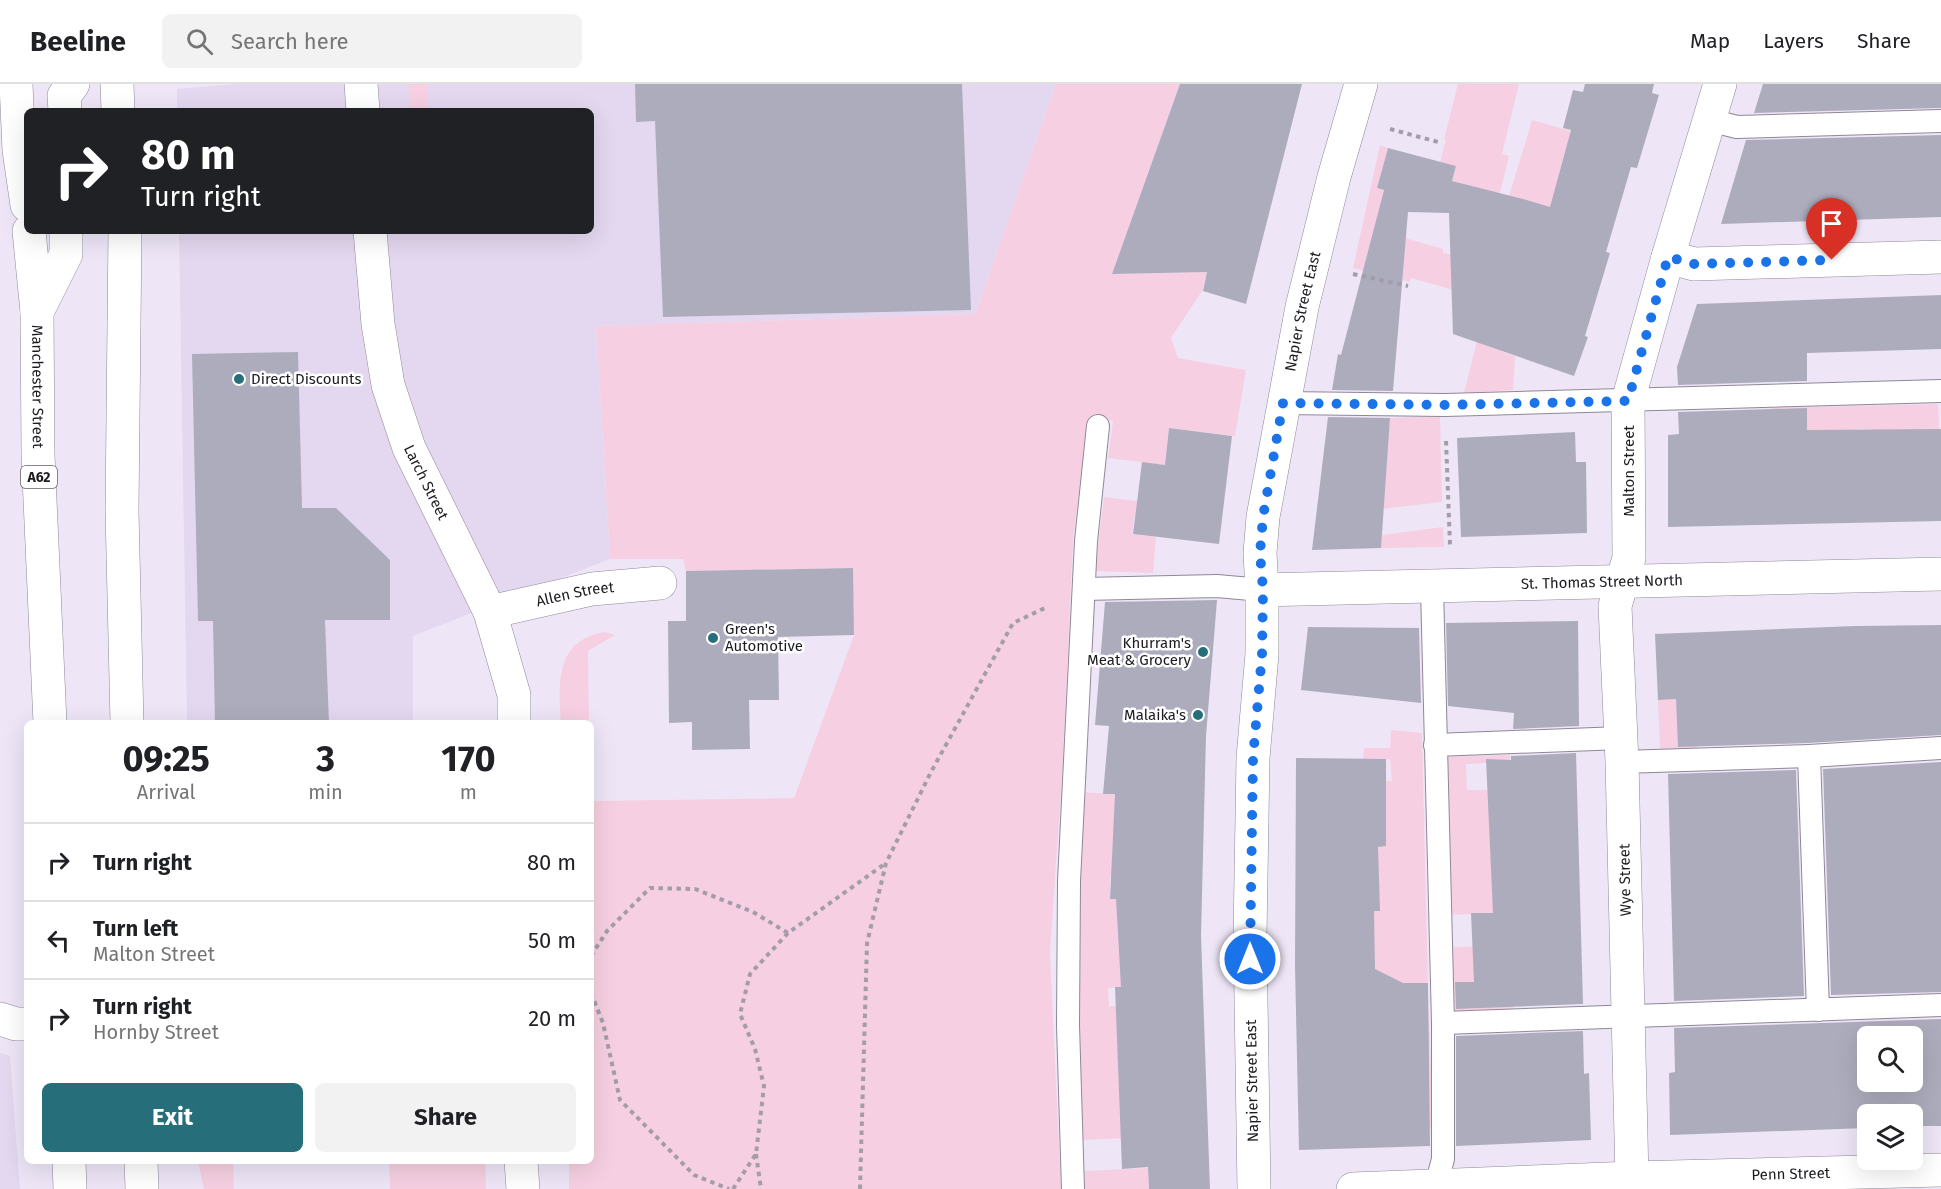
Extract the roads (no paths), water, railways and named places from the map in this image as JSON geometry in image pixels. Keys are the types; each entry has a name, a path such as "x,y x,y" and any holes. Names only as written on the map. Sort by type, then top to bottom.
{"main road":[{"path":"16,84 19,150 24,184"},
{"path":"65,108 64,96 73,84"},
{"path":"117,84 118,108"},
{"path":"362,84 363,108"},
{"name":"Napier Street East","path":"1254,1189 1250,912 1253,758 1262,654 1263,590 1260,553 1263,517 1307,285 1334,177 1361,84"},
{"name":"Malton Street","path":"1623,583 1629,550 1628,401 1720,84"},
{"name":"Manchester Street","path":"29,234 37,312 38,454 50,720"},
{"path":"37,312 66,254 66,234"},
{"path":"125,234 122,512 127,720"},
{"name":"Larch Street","path":"370,234 378,324 388,385 409,448 490,612 514,695 514,720"},
{"path":"1668,257 1694,264 1941,257"},
{"name":"St. Thomas Street North","path":"1263,590 1432,588 1941,574"},
{"name":"Allen Street","path":"490,612 592,589 660,583"},
{"name":"Wye Street","path":"1623,583 1615,606 1622,750 1632,1178"},
{"path":"0,1019 24,1024"},
{"path":"69,1164 70,1189"},
{"path":"141,1164 142,1189"},
{"path":"521,1164 523,1189"},
{"name":"Penn Street","path":"1353,1189 1436,1188 1632,1178 1941,1170"}],"lane":[{"path":"1710,120 1737,127 1941,121"},
{"path":"1283,403 1445,405 1941,391"},
{"path":"1073,1189 1067,949 1084,589 1098,426"},
{"path":"1084,589 1217,586 1263,590"},
{"path":"1432,588 1443,1023 1443,1159 1436,1188"},
{"path":"1435,746 1809,756 1941,748"},
{"path":"1809,756 1818,1010"},
{"path":"1443,1023 1941,1005"}],"place":[{"name":"Direct Discounts","path":"239,379"},
{"name":"Green's Automotive","path":"713,638"},
{"name":"Khurram's Meat & Grocery","path":"1203,652"},
{"name":"Malaika's","path":"1198,715"}]}
